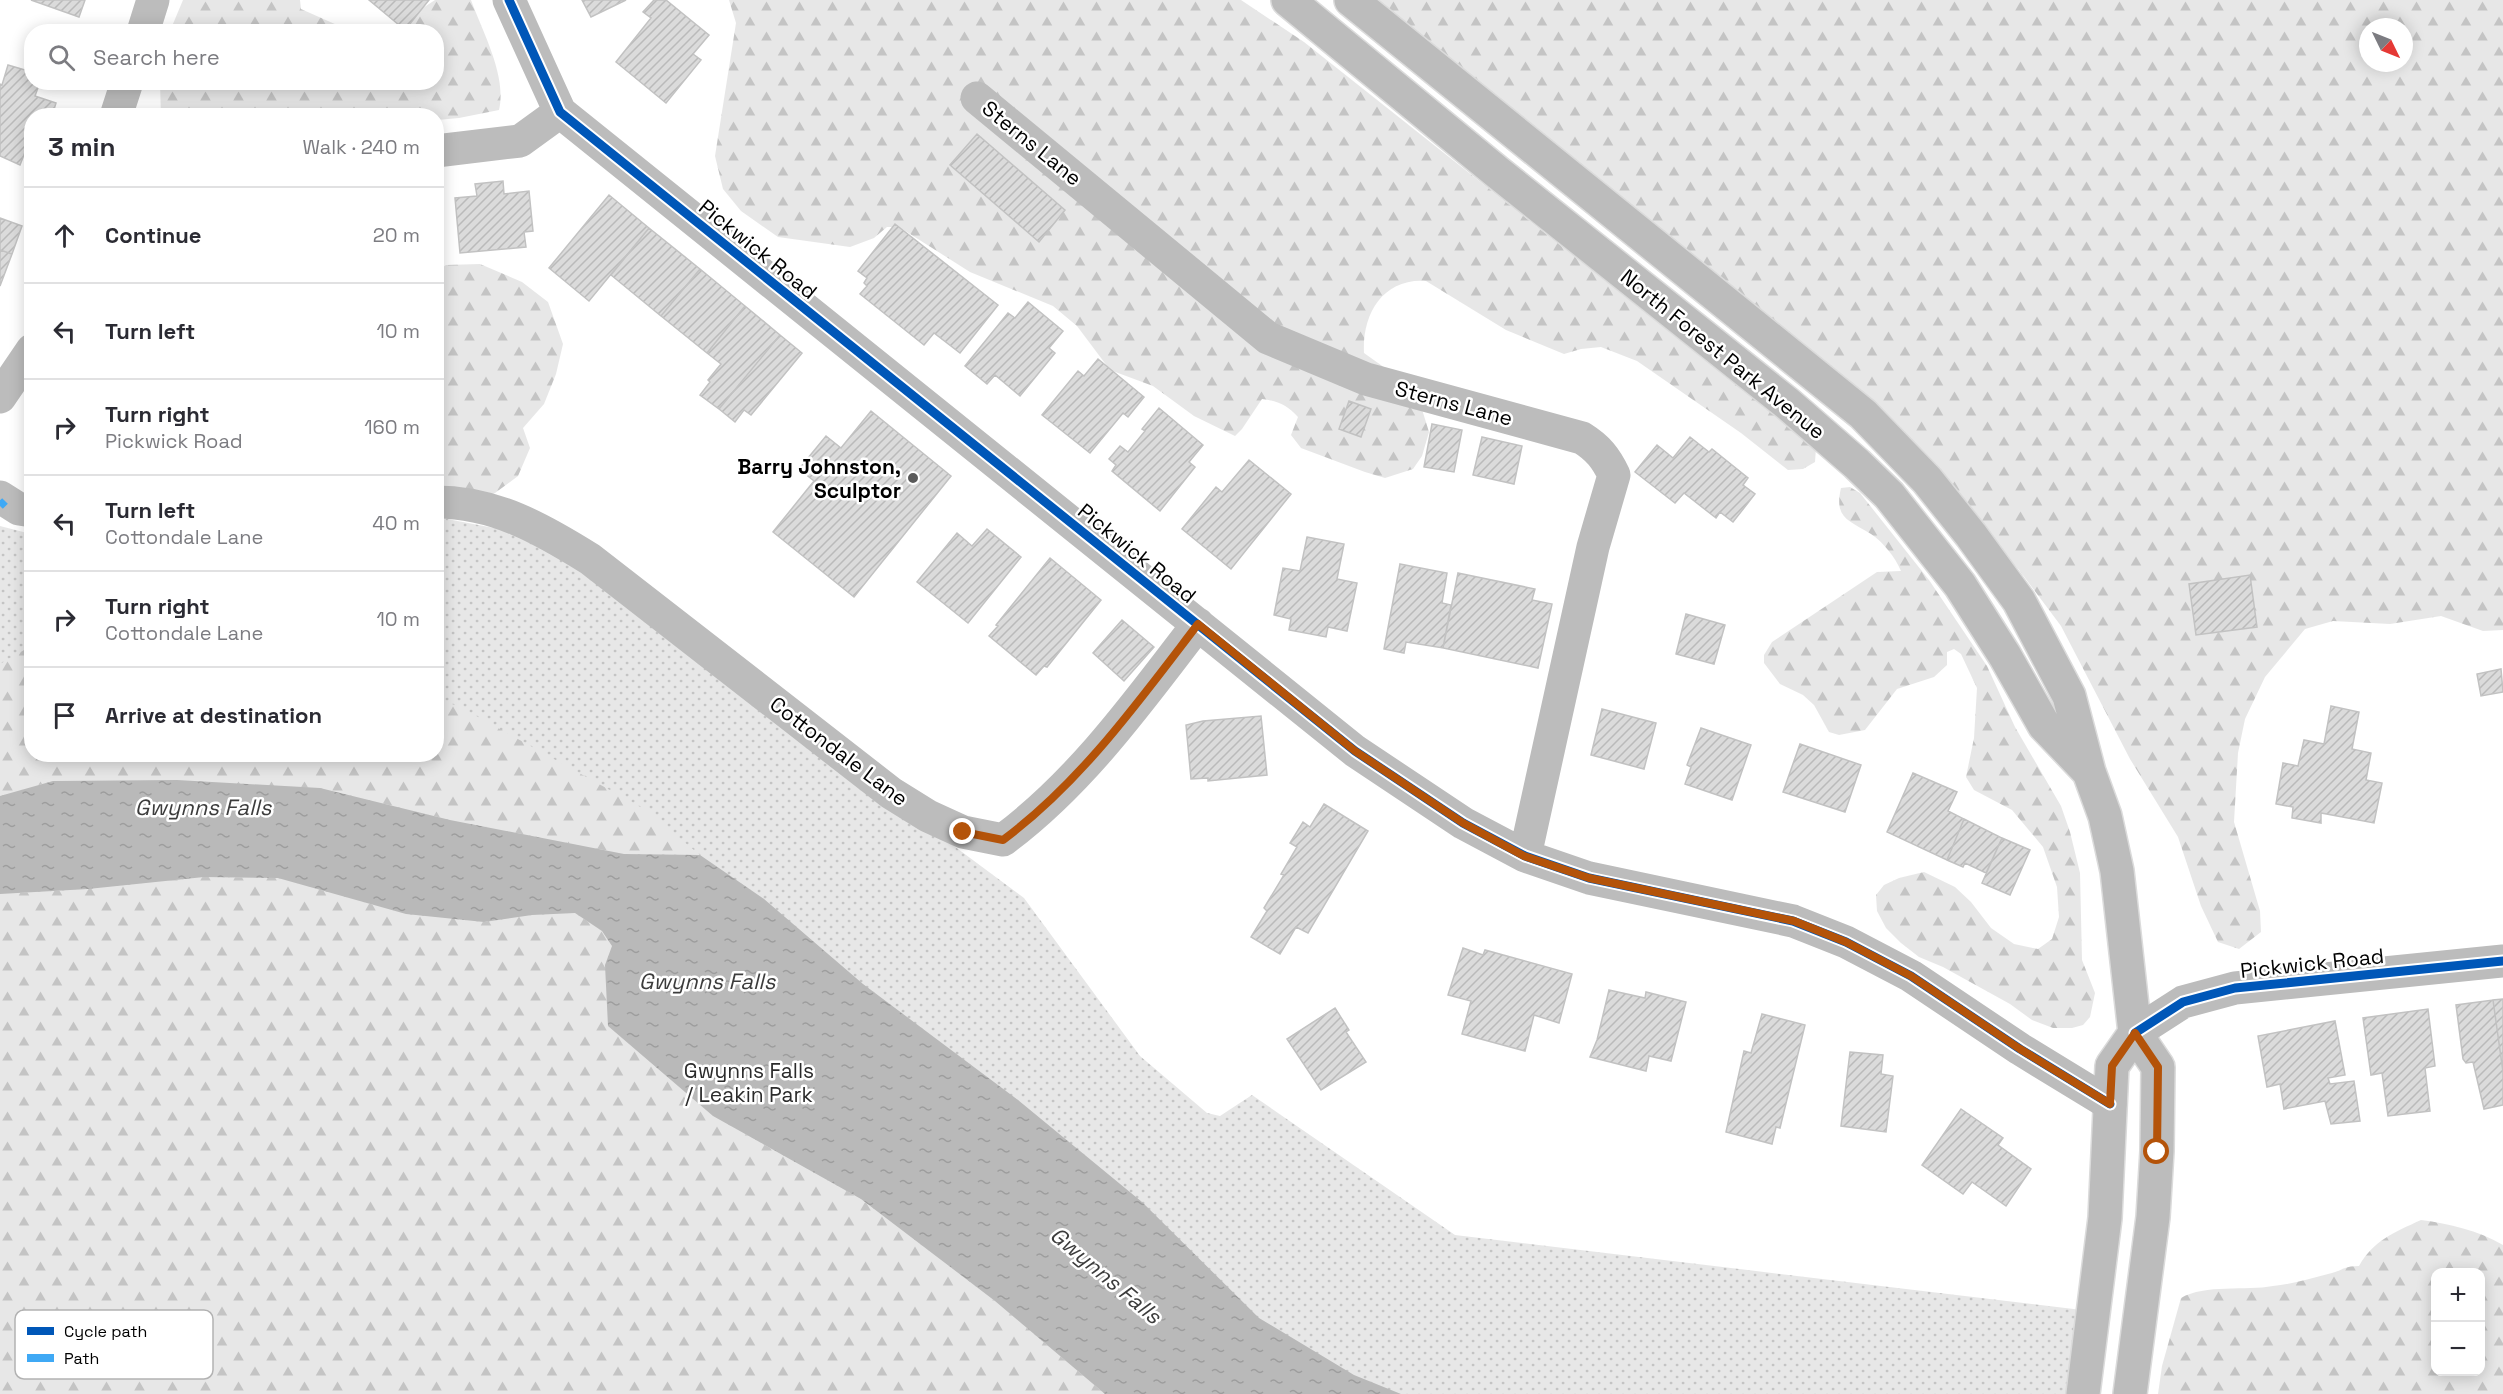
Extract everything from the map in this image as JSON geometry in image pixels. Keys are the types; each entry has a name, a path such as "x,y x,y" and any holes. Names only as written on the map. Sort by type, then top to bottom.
{"main road":[{"path":"146,24 153,0"},
{"name":"Pickwick Road","path":"509,0 560,112 1355,751 1463,823 1524,856 1589,878 1794,921 1846,942 1911,976 2020,1049 2110,1104"},
{"name":"North Forest Park Avenue","path":"1288,0 1497,172 1788,404 1857,464 1889,495 1960,585 2005,656 2044,725 2090,772"},
{"name":"North Forest Park Avenue","path":"1351,0 1863,414 1927,480 2019,601 2069,696 2105,816 2117,871 2135,1033 2158,1067 2158,1141 2153,1217 2130,1394"},
{"path":"119,108 124,90"},
{"name":"Sterns Lane","path":"977,98 1269,338 1366,379 1582,438 1598,448 1608,461 1614,475 1593,547 1524,856"},
{"path":"444,150 520,141 560,112"},
{"path":"0,397 24,362"},
{"path":"0,497 18,509 24,510"},
{"name":"Cottondale Lane","path":"444,502 457,502 503,512 543,530 590,559 891,794 928,816 963,832 1003,840 1035,816 1065,786 1133,708 1198,624"},
{"name":"Pickwick Road","path":"2135,1033 2183,1002 2235,988 2503,961"},
{"path":"2083,1392 2105,1218 2112,1066 2135,1033"}],"green space":[{"path":"183,0 300,0 301,9 335,24 173,24"},
{"path":"435,0 471,0 497,69 501,97 499,110 444,119 444,108 161,108 160,90 444,90 444,24 399,24"},
{"path":"729,0 1241,0 1304,42 1816,448 1815,462 1803,469 1788,470 1741,433 1637,361 1601,347 1564,354 1506,330 1426,281 1411,282 1387,292 1371,312 1364,339 1364,353 1416,390 1429,432 1422,456 1413,469 1385,478 1301,448 1291,435 1298,417 1278,402 1268,400 1262,399 1235,436 1194,416 1153,386 1110,370 1077,326 1053,306 970,272 899,227 887,227 874,238 850,247 778,237 741,211 723,189 715,156 736,23"},
{"path":"1377,0 2503,0 2503,630 2483,631 2441,616 2390,624 2333,621 2305,629 2265,677 2245,719 2238,753 2234,822 2260,911 2261,932 2239,949 2218,942 2201,906 2178,837 2130,759 2061,626 2019,570 1841,374"},
{"path":"480,264 522,282 548,302 563,344 556,374 544,404 523,428 530,448 518,476 495,493 474,502 444,499 444,266"},
{"path":"1850,487 1860,493 1929,580 1987,666 2015,727 2061,806 2080,873 2082,960 2095,993 2090,1017 2083,1025 2072,1028 2053,1028 2032,1020 2010,1004 1943,967 1919,957 1886,928 1877,911 1876,895 1884,885 1899,878 1924,872 1955,887 1971,902 1991,928 2014,944 2038,949 2052,939 2059,917 2057,887 2043,847 2012,810 1974,790 1966,777 1974,738 1977,688 1961,654 1954,649 1947,652 1947,665 1934,677 1897,689 1865,730 1839,735 1829,732 1814,705 1803,695 1780,684 1764,663 1764,655 1772,642 1877,572 1901,571 1880,542 1841,512 1839,498 1841,488"},
{"name":"Gwynns Falls / Leakin Park","path":"444,519 536,536 1024,898 1140,1056 1207,1113 1220,1116 1252,1095 1455,1235 2082,1310 2068,1394 201,1394 193,1379 213,1379 213,1310 155,1310 0,1028 0,526 24,532 24,762 444,762"},
{"path":"24,650 24,762 444,762 444,701 462,708 644,809 700,855 624,854 450,820 320,788 53,781 0,796 0,664"},
{"path":"204,877 278,878 406,914 484,922 532,915 575,913 602,931 612,946 605,965 713,1116 861,1199 995,1301 1105,1394 0,1394 0,894 88,889"},
{"path":"2421,1220 2483,1235 2503,1245 2503,1394 2158,1394 2162,1366 2181,1298 2202,1291 2287,1284 2359,1266 2378,1243"}],"water":[{"name":"Gwynns Falls","path":"177,780 320,788 450,820 624,854 700,855 764,899 863,984 1018,1100 1142,1202 1259,1318 1354,1375 1401,1394 1105,1394 995,1301 861,1199 713,1116 608,1026 605,965 612,946 602,931 575,913 532,915 484,922 406,914 278,878 204,877 88,889 0,894 0,796 53,781"}],"building":[{"path":"31,0 85,0 79,17"},
{"path":"369,0 429,0 410,24 398,24"},
{"path":"582,0 626,0 591,17"},
{"path":"654,0 666,0 709,35 693,54 701,60 666,103 616,62 651,18 643,12"},
{"path":"8,65 24,70 24,90 37,90 35,96 56,103 54,108 24,108 24,155 20,165 0,156 0,84 2,85"},
{"path":"977,134 1065,210 1039,242 950,165"},
{"path":"503,181 504,194 529,191 533,231 524,232 526,247 460,253 455,198 477,196 475,184"},
{"path":"609,195 649,228 589,301 549,268"},
{"path":"0,218 22,226 12,254 0,250"},
{"path":"895,224 998,305 960,353 934,333 924,345 860,294 867,286 864,283 867,278 858,271"},
{"path":"649,228 700,269 661,316 611,275"},
{"path":"0,250 12,254 0,286"},
{"path":"700,269 745,306 707,353 661,316"},
{"path":"1028,302 1063,331 1049,348 1055,353 1020,396 995,375 987,384 965,366 1008,313 1015,318"},
{"path":"745,306 780,335 719,409 700,395 721,364 707,353"},
{"path":"780,335 802,353 751,415 744,410 735,422 719,409"},
{"path":"1098,359 1144,397 1128,417 1123,413 1090,453 1042,415 1078,371 1084,376"},
{"path":"1349,401 1371,409 1361,437 1339,429"},
{"path":"1159,408 1203,445 1189,462 1195,467 1160,511 1112,471 1116,465 1109,459 1120,446 1128,452 1145,431 1142,429"},
{"path":"871,411 951,476 854,597 773,532 814,481 799,469 826,436 841,448"},
{"path":"1432,424 1462,430 1454,472 1424,467"},
{"path":"1482,437 1522,446 1514,484 1473,475"},
{"path":"1690,437 1709,452 1712,449 1748,478 1743,485 1755,494 1733,522 1720,512 1716,518 1684,493 1675,503 1635,472 1657,445 1673,458"},
{"path":"1249,460 1291,494 1231,569 1182,529 1216,487 1222,492"},
{"path":"987,529 1021,557 968,623 917,582 957,533 972,546"},
{"path":"1307,537 1344,544 1337,579 1357,583 1347,631 1328,627 1326,637 1289,630 1291,619 1274,615 1283,568 1300,571"},
{"path":"1050,558 1101,600 1047,667 1044,666 1036,675 989,636"},
{"path":"1400,564 1447,573 1442,603 1451,605 1443,648 1406,642 1404,653 1384,649"},
{"path":"1458,573 1535,589 1532,600 1552,604 1538,668 1443,648"},
{"path":"2250,575 2257,627 2196,635 2189,584"},
{"path":"1686,614 1725,625 1714,664 1676,654"},
{"path":"1122,620 1154,647 1124,681 1093,653"},
{"path":"2501,669 2503,692 2481,696 2477,674"},
{"path":"2331,706 2359,712 2352,749 2371,753 2366,780 2382,783 2374,823 2321,813 2321,823 2292,818 2293,807 2276,804 2283,763 2298,766 2304,740 2324,744"},
{"path":"1602,709 1656,723 1644,769 1591,755"},
{"path":"1261,716 1267,775 1208,781 1208,778 1191,779 1186,725 1203,721"},
{"path":"1701,728 1751,745 1732,800 1685,784 1691,767 1687,765"},
{"path":"1800,744 1861,765 1845,812 1783,792"},
{"path":"1913,773 1957,792 1948,811 1964,819 1947,860 1887,832"},
{"path":"1324,804 1368,831 1308,933 1296,927 1280,954 1251,937 1267,911 1264,908 1284,875 1281,874 1297,847 1290,843 1303,822 1310,827"},
{"path":"1964,819 2002,838 1986,873 1965,863 1963,867 1947,860"},
{"path":"2002,838 2030,850 2010,895 1982,883"},
{"path":"1463,948 1483,955 1485,950 1572,974 1559,1023 1534,1015 1525,1051 1462,1034 1471,1001 1448,995"},
{"path":"1609,990 1645,998 1646,992 1686,1002 1671,1061 1649,1056 1646,1071 1590,1057 1597,1040"},
{"path":"2503,999 2503,1072 2493,1000"},
{"path":"2493,1000 2503,1072 2503,1105 2484,1109 2473,1062 2466,1063 2463,1059 2456,1005"},
{"path":"1335,1008 1349,1030 1346,1032 1366,1062 1321,1090 1287,1039"},
{"path":"2428,1009 2435,1066 2425,1068 2430,1111 2388,1116 2382,1073 2371,1075 2363,1018"},
{"path":"1762,1014 1805,1025 1780,1128 1776,1127 1772,1144 1726,1132 1744,1051 1751,1053"},
{"path":"2335,1021 2345,1075 2328,1078 2330,1084 2354,1081 2360,1121 2331,1124 2325,1101 2284,1109 2280,1084 2267,1087 2258,1036"},
{"path":"1850,1052 1883,1055 1881,1074 1893,1076 1886,1132 1841,1126"},
{"path":"1961,1109 2003,1138 1998,1145 2031,1169 2006,1206 1972,1182 1963,1194 1922,1165"}],"marked path":[{"path":"0,506 5,501"}],"cycle path":[{"path":"509,0 560,112 1355,751 1463,823 1525,856 1589,878 1793,921 1846,942 1911,976 2020,1049 2110,1104"},
{"path":"2135,1033 2183,1002 2235,988 2503,961"}],"place":[{"name":"Barry Johnston, Sculptor","path":"913,478"}],"route":[{"path":"963,832 1003,840 1035,816 1065,786 1133,708 1198,624 1355,751 1463,823 1524,856 1589,878 1794,921 1846,942 1911,976 2020,1049 2110,1104 2112,1066 2135,1033 2158,1067 2157,1152"}]}
